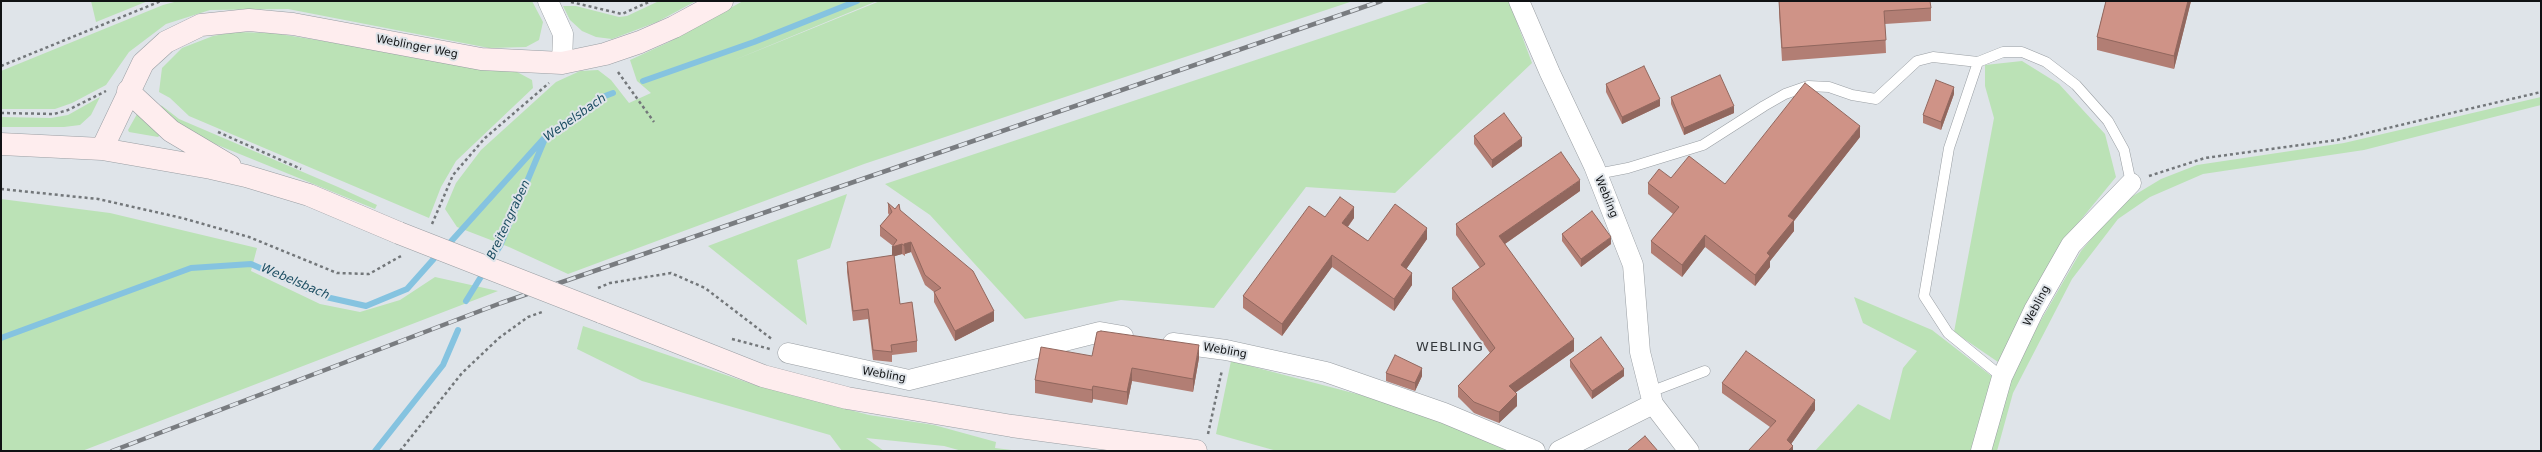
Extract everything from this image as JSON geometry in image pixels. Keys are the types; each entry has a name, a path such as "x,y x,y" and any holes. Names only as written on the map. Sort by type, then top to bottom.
{"main road":[{"name":"Weblinger Weg","path":"102,149 128,91 143,63 166,42 201,25 249,20 293,24 481,59 562,62 605,54 674,27 722,1"},
{"path":"128,91 171,131 246,176"},
{"path":"1,144 102,149 246,176 309,195 399,233 763,376 847,398 1012,426 1202,443"}],"street":[{"path":"548,1 563,34 562,62"},
{"name":"Webling","path":"1519,1 1597,174 1633,265 1640,352 1652,398 1689,451"},
{"name":"Webling","path":"1981,451 2002,377 2034,310 2071,245 2131,183"},
{"name":"Webling","path":"788,353 909,380 1100,332 1226,350 1326,372 1381,390 1534,451"},
{"path":"1559,451 1652,398"}],"lane":[{"path":"1597,174 1628,168 1703,145 1785,94 1808,86 1829,87 1852,95 1876,99 1918,61 1933,57 1978,62 2003,52 2022,52 2046,62 2070,80 2108,121 2124,150 2131,183"},
{"path":"1978,62 1949,148 1924,296 1948,333 2002,377"},
{"path":"1652,398 1705,371"}],"path":[{"path":"1,66 161,1"},
{"path":"565,1 622,14 651,1"},
{"path":"605,54 654,122"},
{"path":"1,113 54,114 68,110 104,91 128,91"},
{"path":"2131,183 2170,167 2205,158 2337,140 2541,92"},
{"path":"214,130 308,172"},
{"path":"596,289 610,283 671,273 704,288 788,353"},
{"path":"400,451 462,373 499,338 528,317 549,309"},
{"path":"1202,443 1226,350"}],"green space":[{"path":"91,1 148,1 96,22"},
{"path":"178,1 532,1 543,22 539,40 526,47 489,48 288,9 210,10 166,24 129,52 106,85 72,103 55,109 1,109 1,71 163,5"},
{"path":"659,1 696,1 657,22 612,39 596,37 582,31 570,20 563,6 576,6 619,17 627,16"},
{"path":"743,1 877,1 732,61 880,1 1353,1 864,164 568,274 509,247 457,227 445,209 456,183 481,150 556,82 580,71 598,70 611,80 629,103 651,93 637,81 630,60 669,42"},
{"path":"1432,1 1509,1 1532,63 1395,193 1306,187 1214,308 1121,300 1025,319 930,215 885,184"},
{"path":"235,32 273,33 517,72 532,80 533,88 456,161 441,187 429,218 189,116 170,98 159,92 162,68 182,48 213,36"},
{"path":"2022,61 2059,84 2105,134 2116,177 2060,245 1998,362 1954,332 1994,118 1985,86 1985,65"},
{"path":"100,97 91,115 80,125 64,127 1,127 1,117 51,118 68,115"},
{"path":"2541,97 2541,105 2364,150 2203,174 2150,197 2118,219 2072,279 2013,393 1997,451 1988,451 2015,365 2081,251 2123,202 2161,179 2197,165 2344,143"},
{"path":"161,105 179,119 377,205 375,209 183,131 164,111"},
{"path":"141,107 160,135 158,137 129,132 128,130"},
{"path":"847,194 830,248 797,260 807,325 708,246"},
{"path":"1,199 110,213 257,248 251,271 320,304 360,312 400,300 435,277 498,291 82,451 1,451"},
{"path":"1854,297 1932,330 1994,378 1977,451 1815,451 1858,404 1890,420 1903,368 1917,351 1863,323"},
{"path":"583,326 755,385 869,415 934,425 996,442 995,448 1020,451 962,451 944,446 866,438 884,451 842,451 830,435 642,381 577,349"},
{"path":"1231,361 1395,404 1519,451 1277,451 1216,434"}],"building":[{"path":"1779,1 1930,1 1931,8 1884,11 1886,40 1782,48"},
{"path":"2106,1 2188,1 2174,56 2097,37"},
{"path":"1644,66 1660,99 1622,117 1606,84"},
{"path":"1720,75 1734,106 1684,128 1671,97"},
{"path":"1936,80 1954,87 1941,122 1923,115"},
{"path":"1805,83 1860,126 1788,216 1794,220 1767,253 1770,256 1755,275 1705,235 1682,265 1651,241 1679,207 1648,183 1659,169 1671,178 1689,156 1725,184"},
{"path":"1504,113 1522,138 1492,160 1474,136"},
{"path":"1561,152 1580,180 1499,236 1574,339 1509,386 1517,394 1499,412 1474,402 1458,386 1495,348 1452,288 1485,264 1456,224"},
{"path":"1340,197 1354,207 1342,223 1368,241 1395,204 1427,228 1401,265 1412,273 1394,299 1332,255 1282,324 1243,296 1309,206 1325,217"},
{"path":"888,203 895,209 899,204 900,210 973,271 994,311 955,331 934,292 941,288 925,275 911,242 904,244 905,246 902,244 892,247 897,240 880,226 892,212"},
{"path":"1592,211 1611,237 1581,259 1562,234"},
{"path":"894,255 900,304 912,302 917,341 891,345 892,352 873,350 868,309 853,311 847,262"},
{"path":"1101,331 1199,345 1193,379 1132,368 1127,392 1093,386 1092,390 1035,380 1041,347 1092,356 1097,332"},
{"path":"1601,337 1624,369 1592,391 1570,360"},
{"path":"1746,351 1815,400 1787,440 1793,446 1788,451 1748,451 1776,421 1722,383"},
{"path":"1395,355 1422,368 1415,383 1386,373"},
{"path":"1645,436 1658,451 1627,451"}],"waterway":[{"name":"Webelsbach","path":"643,81 754,42 857,1"},
{"name":"Webelsbach","path":"446,247 546,136 605,96 613,93"},
{"name":"Breitengraben","path":"466,301 500,246 544,141"},
{"name":"Webelsbach","path":"1,338 191,268 251,264 326,297 366,306 407,289 439,253"},
{"name":"Breitengraben","path":"375,451 443,365 458,330"}],"railway":[{"path":"112,451 501,303 1381,1"}],"district":[{"name":"WEBLING","path":"1450,348"}]}
